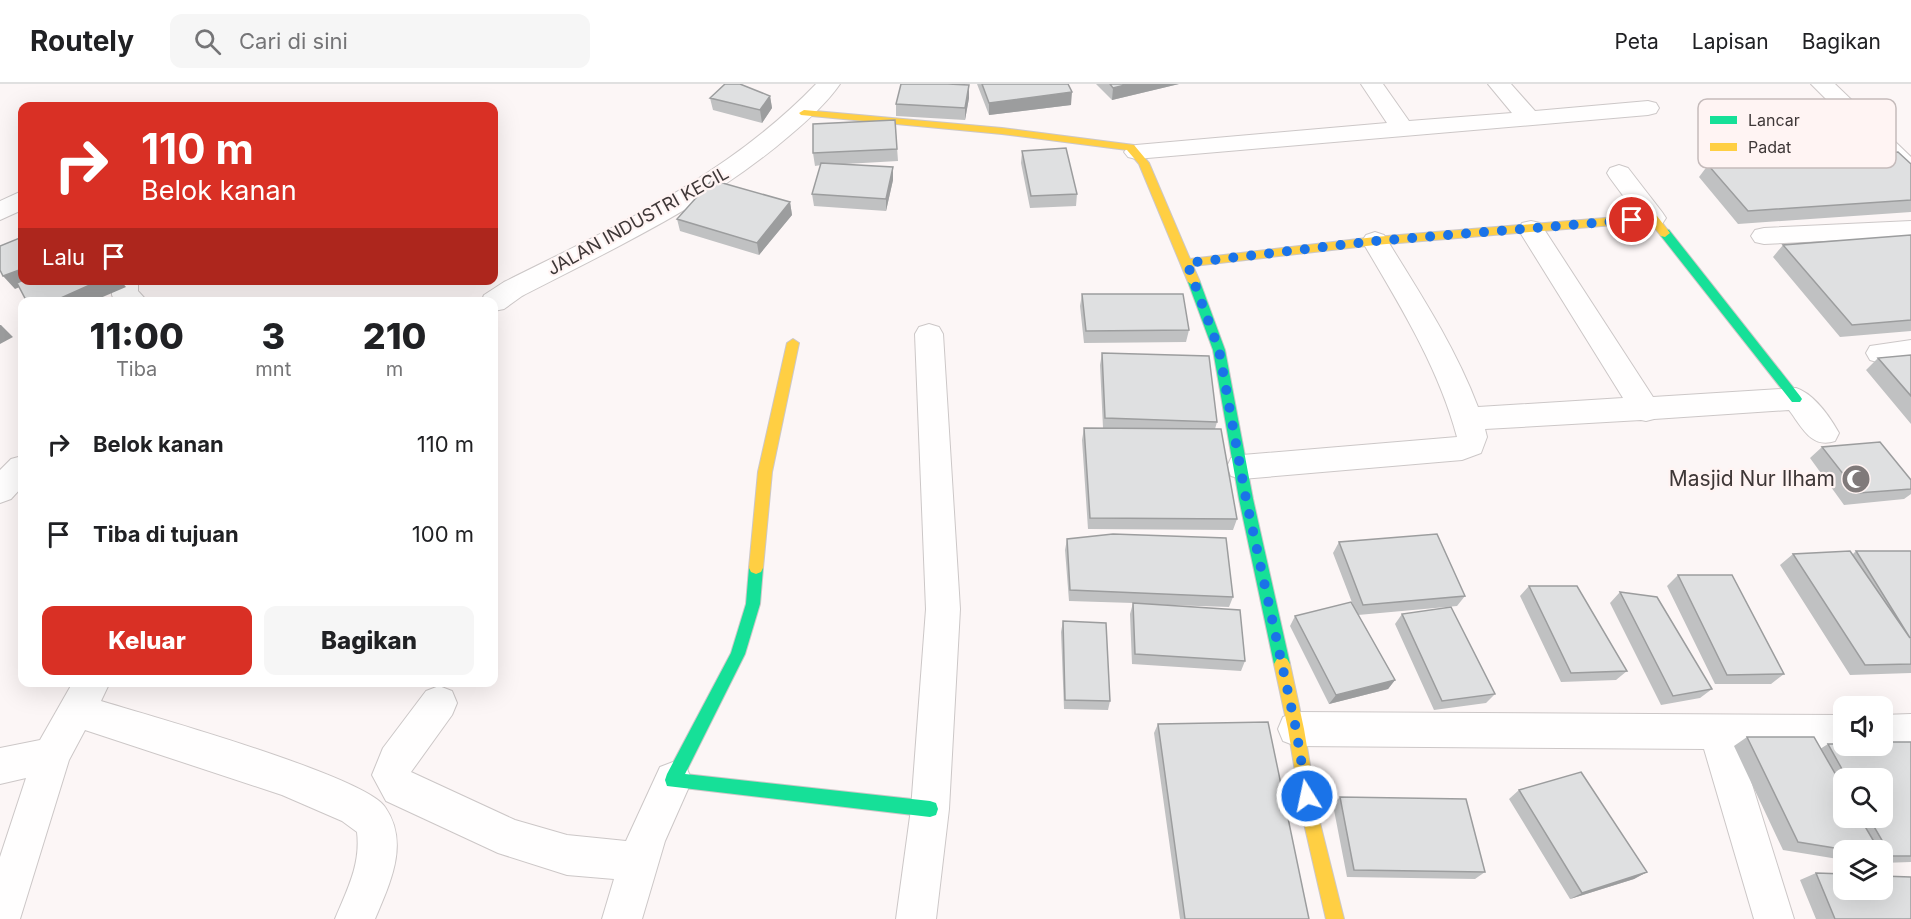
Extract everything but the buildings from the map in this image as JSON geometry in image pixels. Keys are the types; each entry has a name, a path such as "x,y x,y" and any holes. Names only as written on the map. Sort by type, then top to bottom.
{"street":[{"name":"JALAN INDUSTRI KECIL","path":"498,300 723,177 804,113 829,84"},
{"path":"1372,84 1403,129"},
{"path":"1499,84 1529,118"},
{"path":"1822,84 1838,99"},
{"path":"1136,152 1648,108 1632,92"},
{"path":"804,113 1014,133 1130,147 1144,163 1187,263 1219,350 1246,499 1296,729 1311,819 1335,919"},
{"path":"1896,156 1911,170"},
{"path":"1619,173 1824,433"},
{"path":"1187,263 1375,241 1653,218"},
{"path":"1531,229 1646,410"},
{"path":"1764,236 1911,229"},
{"path":"1242,467 1462,448 1470,445 1472,437 1467,419 1446,364 1375,241"},
{"path":"916,919 930,809 943,609 929,334"},
{"path":"622,919 637,862 673,780 738,654 753,604 765,472 793,343"},
{"path":"1880,353 1911,350"},
{"path":"1467,419 1646,410 1796,399"},
{"path":"0,490 18,472"},
{"path":"0,919 52,755 84,696 360,808 370,819 379,848 378,862 355,919"},
{"path":"439,703 396,760 391,775 399,788 512,839 567,855 637,862"},
{"path":"1296,729 1833,732"},
{"path":"1893,732 1911,731"},
{"path":"1717,732 1774,919"},
{"path":"0,766 52,755"},
{"path":"673,780 930,809"}],"traffic: fast":[{"path":"1665,233 1796,399"},
{"path":"1194,282 1219,350 1246,499 1282,664"},
{"path":"756,568 753,604 738,654 673,780 930,809"}],"traffic: slow":[{"path":"804,113 1002,131 1130,147 1144,163 1194,282"},
{"path":"1187,263 1375,241 1653,218 1665,233"},
{"path":"756,568 765,472 793,343"},
{"path":"1282,664 1296,729 1311,819 1335,919"}],"place":[{"name":"Masjid Nur Ilham","path":"1856,479"}],"route":[{"path":"1307,796 1296,729 1246,499 1219,350 1187,263 1375,241 1632,220"}]}
